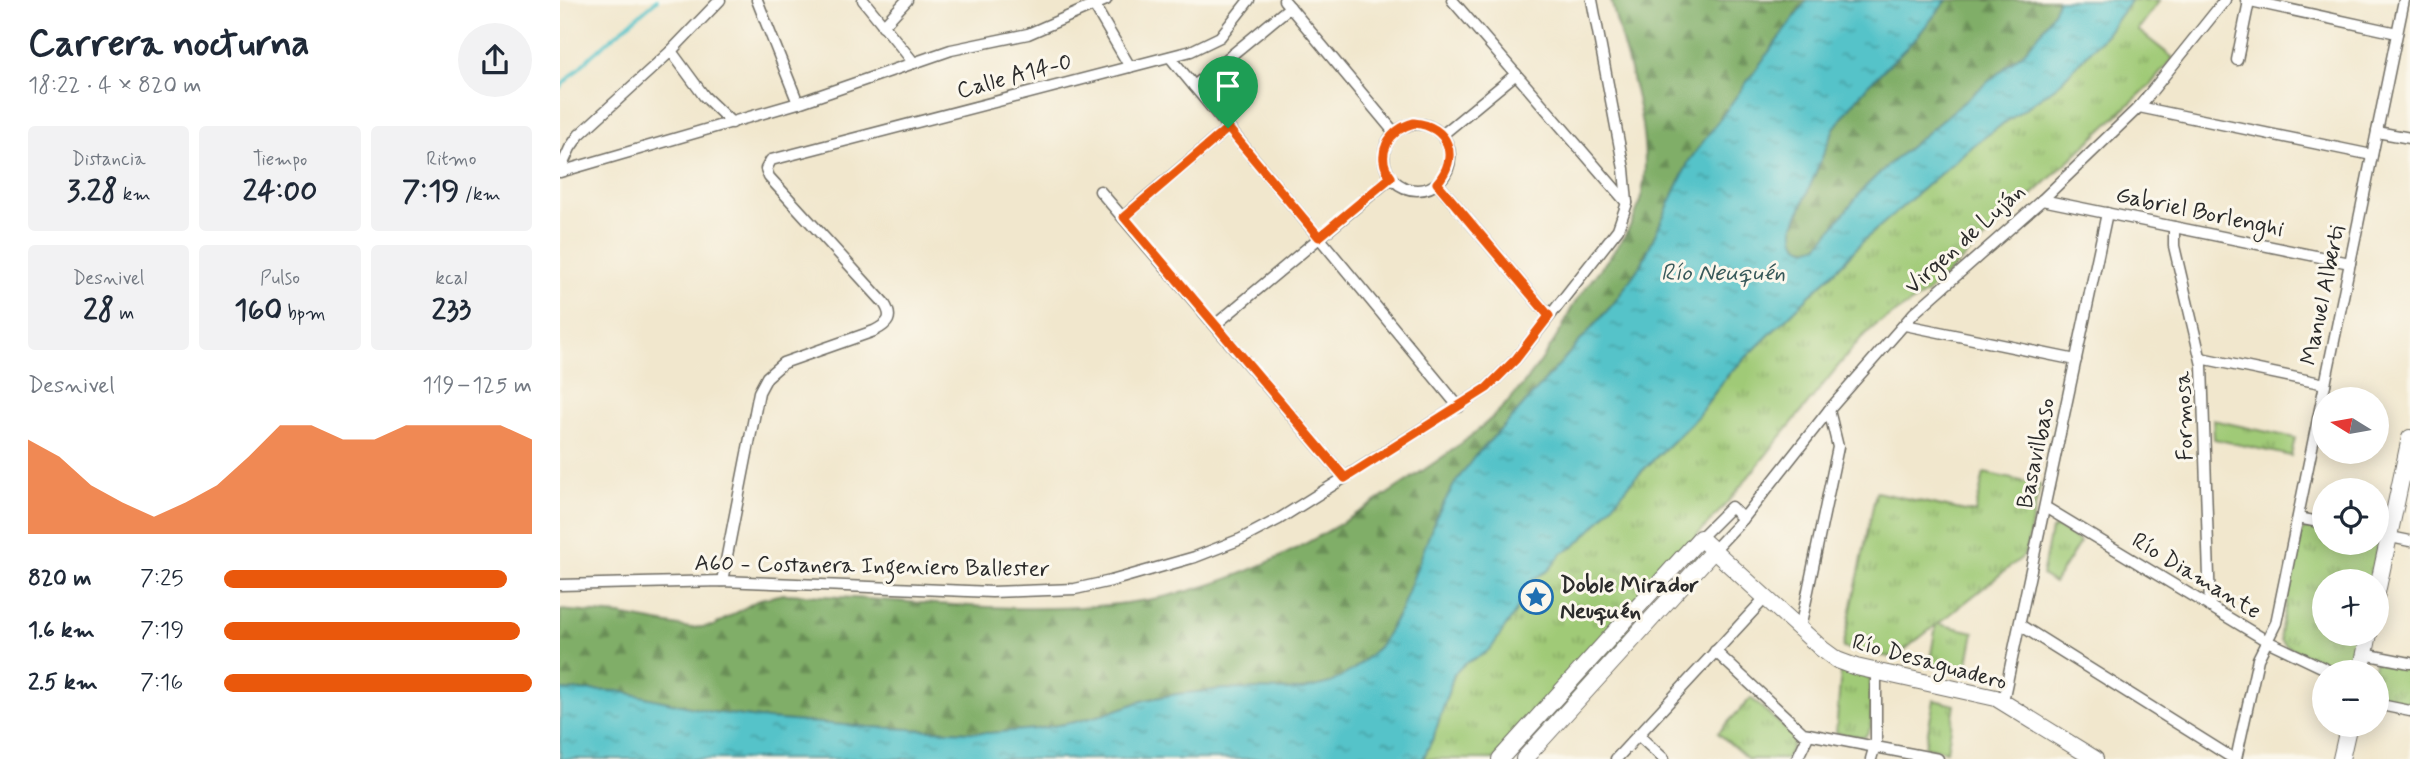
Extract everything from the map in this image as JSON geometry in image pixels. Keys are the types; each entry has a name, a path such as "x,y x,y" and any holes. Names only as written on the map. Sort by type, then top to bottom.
{"street":[{"path":"560,171 579,135 671,51 720,0"},
{"path":"757,0 798,103"},
{"path":"863,0 914,63"},
{"path":"883,26 907,0"},
{"path":"560,171 798,103 960,48 1028,34 1093,3 1105,0"},
{"name":"Calle A14-0","path":"722,581 759,392 767,377 783,363 874,331 886,325 890,318 890,311 884,303 769,177 766,169 771,160 1200,48 1220,37 1249,0"},
{"path":"1452,0 1627,203"},
{"path":"1592,0 1620,144 1627,203"},
{"name":"Virgen de Luján","path":"1524,759 1743,519 1829,410 1935,292 2042,200 2139,107 2225,0"},
{"path":"2237,60 2248,0 2402,26"},
{"name":"Manuel Alberti","path":"2235,759 2259,659 2276,623 2372,155 2402,26 2404,0"},
{"path":"1093,3 1130,67"},
{"path":"1194,86 1287,4 1394,132"},
{"path":"671,51 704,96 732,123"},
{"path":"1170,57 1459,407"},
{"path":"1442,135 1516,74"},
{"path":"2139,107 2372,155"},
{"path":"1424,124 1442,135 1450,155 1449,165 1437,183 1416,190 1405,188 1391,177 1384,163 1384,151 1394,132 1404,126 1424,124"},
{"path":"1124,217 1228,128"},
{"path":"2377,132 2410,138"},
{"path":"1215,325 1391,177"},
{"path":"1437,183 1549,316"},
{"path":"1100,191 1345,478"},
{"name":"Gabriel Borlenghi","path":"2042,200 2350,263"},
{"name":"A60 - Costanera Ingeniero Ballester","path":"560,585 722,581 992,592 1075,589 1111,582 1195,557 1279,519 1459,407 1502,374 1609,243 1618,229 1627,203"},
{"name":"Basavilbaso","path":"2003,701 2107,213"},
{"name":"Formosa","path":"2174,227 2175,250 2202,358 2210,607"},
{"path":"1905,325 2076,360"},
{"path":"2202,358 2325,384"},
{"path":"1800,629 1838,447 1829,410"},
{"path":"2389,514 2410,438"},
{"path":"1500,759 1731,507 1743,519"},
{"name":"Río Diamante","path":"2045,507 2267,642 2312,663"},
{"path":"2298,518 2312,521"},
{"path":"2389,537 2410,541"},
{"name":"Río Desaguadero","path":"1700,538 1837,660 1984,694 2003,701 2095,759"},
{"path":"1616,759 1766,597"},
{"path":"2020,625 2235,759"},
{"path":"2363,660 2366,646"},
{"path":"1716,651 1796,729 1809,734 1938,759"},
{"path":"2364,654 2410,663"},
{"path":"1871,759 1876,746 1876,671"},
{"path":"2389,707 2410,711"},
{"path":"1797,759 1809,734"},
{"path":"1638,736 1664,759"},
{"path":"2341,759 2346,737"}],"green space":[{"path":"1611,0 1807,0 1689,161 1642,263 1614,303 1475,456 1417,571 1401,610 1379,647 1353,670 1330,683 1302,690 1225,689 1177,694 1145,700 1075,722 989,733 767,719 712,712 618,691 560,690 560,610 620,615 690,628 713,626 760,599 783,594 1011,608 1102,606 1147,600 1215,583 1278,557 1339,525 1429,467 1488,422 1527,380 1585,288 1627,232 1634,217 1644,181 1643,136 1635,90"},
{"path":"1947,0 2058,0 2044,27 2025,51 1887,166 1865,187 1819,245 1812,249 1801,247 1793,237 1794,225 1834,128 1867,86 1916,38"},
{"path":"2131,0 2160,0 2138,30 2173,58 2151,84 1927,293 1876,325 1861,338 1727,503 1494,759 1423,759 1434,736 1454,674 1465,663 1484,654 1516,611 1532,580 1553,565 1562,553 1575,546 1634,479 1696,418 1727,376 1863,241 1972,146 2058,85 2106,34"},
{"path":"2213,420 2295,438 2291,456 2214,439"},
{"path":"1984,473 2040,485 2025,555 1938,624 1974,632 1966,673 1929,666 1936,625 1894,658 1843,648 1876,492 1975,513"},
{"path":"2057,527 2080,542 2054,583 2042,575 2051,530"},
{"path":"2307,527 2312,528 2312,555 2376,555 2373,569 2312,569 2312,646 2359,646 2356,660 2317,660 2285,645 2281,640 2280,633 2301,532"},
{"path":"1697,554 1697,560 1516,759 1507,759"},
{"path":"2389,665 2410,669 2410,703 2389,699"},
{"path":"1841,669 1870,678 1871,727 1865,737 1836,733"},
{"path":"1751,698 1792,735 1793,745 1786,759 1748,759 1718,733"},
{"path":"1934,700 1955,705 1947,751 1925,747"}],"water":[{"name":"Río Neuquén","path":"1807,0 1947,0 1916,38 1867,86 1834,128 1794,225 1795,240 1807,249 1819,245 1865,187 1887,166 2025,51 2044,27 2058,0 2131,0 2106,34 2058,85 1972,146 1863,241 1727,376 1696,418 1634,479 1597,524 1575,546 1562,553 1549,570 1532,580 1516,611 1492,647 1465,663 1454,674 1434,736 1423,759 560,759 560,690 618,691 712,712 767,719 989,733 1075,722 1145,700 1177,694 1225,689 1302,690 1330,683 1353,670 1379,647 1401,610 1436,517 1455,483 1475,456 1614,303 1642,263 1689,161"}],"waterway":[{"path":"560,87 592,55 657,0"}],"place":[{"name":"Doble Mirador Neuquén","path":"1536,597"}],"route":[{"path":"1414,123 1434,128 1442,135 1450,155 1449,165 1437,183 1549,316 1516,359 1487,388 1345,478 1124,217 1228,128 1319,237 1391,177 1384,163 1384,151 1394,132 1414,123"}]}
